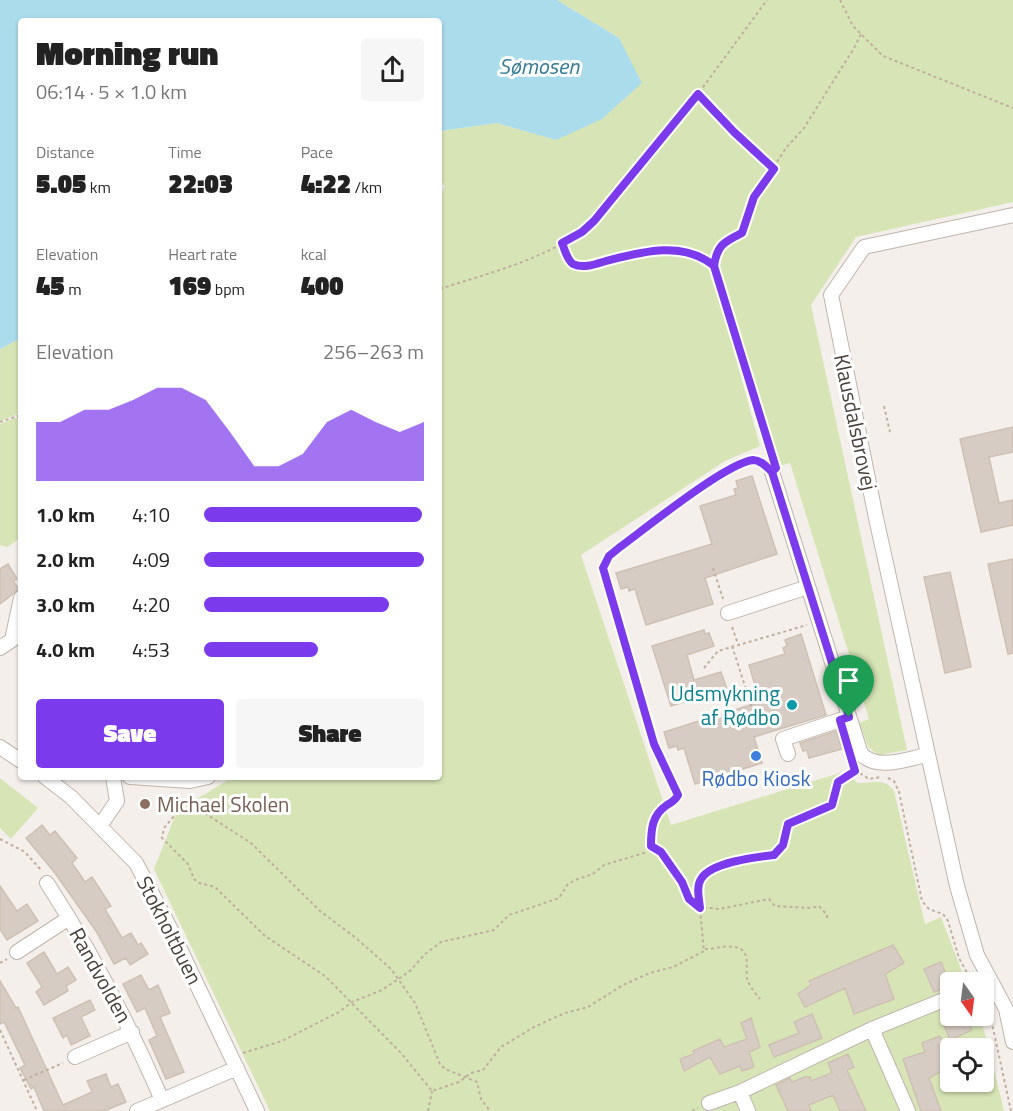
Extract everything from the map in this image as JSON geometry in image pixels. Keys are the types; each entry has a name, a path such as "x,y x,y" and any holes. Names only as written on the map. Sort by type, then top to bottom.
{"street":[{"name":"Klausdalsbrovej","path":"1013,216 864,247 831,295 927,755 957,886 977,954 1006,1009 1013,1042"},
{"path":"772,472 861,754 868,762 878,764 927,755"},
{"path":"728,613 808,588"},
{"path":"0,648 12,640 18,612"},
{"path":"788,754 783,739 849,717"},
{"path":"0,747 18,759"},
{"name":"Stokholtbuen","path":"49,780 71,797 136,863 170,927 257,1111"},
{"path":"100,826 117,801 114,780"},
{"name":"Randvolden","path":"47,883 132,1032 162,1100"},
{"name":"Randvolden","path":"16,952 69,918"},
{"path":"709,1103 740,1092 872,1029 940,1001"},
{"path":"872,1029 908,1111"},
{"name":"Randvolden","path":"75,1057 132,1032"},
{"path":"137,1111 234,1063"},
{"path":"740,1092 748,1111"}],"path":[{"path":"442,288 505,268 582,232 594,221 698,94 767,0"},
{"path":"840,0 853,26 883,56 1013,108"},
{"path":"234,1063 282,1041 352,1002 370,996 398,979 441,942 494,930 509,915 559,898 568,884 575,880 593,874 604,865 644,853 651,846 654,819 660,811 676,800 678,795 654,744 603,568 609,556 620,547 725,471 752,460 760,461 772,472 776,468 714,266 716,251 726,240 742,233 754,197 786,148 804,128 861,34"},
{"path":"698,94 774,169"},
{"path":"562,243 568,259 575,265 587,266 627,255 665,250 690,251 714,266"},
{"path":"884,406 890,432"},
{"path":"0,422 18,416"},
{"path":"704,668 718,651 819,621"},
{"path":"732,646 755,717"},
{"path":"852,760 855,771 868,778 886,777 894,782 899,792 922,901 929,909 943,914 948,921 959,958 967,972"},
{"path":"704,949 698,889 703,876 721,866 753,856 778,853 788,824 829,808 838,782 855,771"},
{"path":"184,780 192,805 250,843 301,893 382,960 415,1003 440,1064 445,1069 477,1082 481,1099 490,1111"},
{"path":"189,798 164,828 162,838 188,864 194,879 199,883 215,887 265,936 318,970 352,1002 432,1091"},
{"path":"0,839 25,852 42,869 47,883"},
{"path":"651,846 661,852 682,882 689,899 700,908 719,909 769,899 775,906 811,908 819,906 827,915 827,919"},
{"path":"432,1091 459,1082 483,1070 501,1047 534,1027 565,1013 588,1007 646,974 674,967 693,958 704,949 730,946 738,947 743,951 747,956 747,978 760,999"},
{"path":"993,1026 1011,1111"},
{"path":"0,1030 37,1111"},
{"path":"24,1080 75,1057"},
{"path":"428,1111 432,1091"}],"green space":[{"path":"557,0 1013,0 1013,202 856,237 811,305 907,750 879,755 869,748 859,723 869,719 790,463 779,466 726,295 724,315 760,446 725,461 581,555 671,825 843,772 858,783 883,783 891,787 894,791 925,924 941,917 962,972 940,972 940,1026 982,1026 986,1038 940,1038 940,1092 994,1092 994,1070 1004,1111 270,1111 154,869 177,811 228,780 442,780 442,193 445,186 442,183 442,131 497,123 556,140 619,38"},
{"path":"18,340 18,414 0,421 0,349"},
{"path":"18,417 18,540 7,547 0,545 0,424"},
{"path":"0,778 38,808 11,839 0,828"}],"water":[{"name":"Sømosen","path":"0,0 557,0 619,38 642,83 602,119 556,140 497,123 442,131 442,18 18,18 18,340 0,349"}],"building":[{"path":"1013,427 1013,452 989,457 999,503 1013,500 1013,525 981,532 960,439"},
{"path":"752,476 777,554 705,578 713,604 646,625 635,589 629,591 628,587 621,589 616,573 712,544 700,506 736,495 734,489 738,488 736,481"},
{"path":"1013,559 1013,653 1008,654 988,564"},
{"path":"8,564 17,579 13,581 18,590 0,604 0,569"},
{"path":"950,572 971,667 945,673 924,577"},
{"path":"704,630 705,634 709,633 714,646 687,655 694,680 721,672 727,689 671,706 652,646"},
{"path":"801,634 826,715 754,737 762,763 695,784 684,748 678,750 677,746 669,748 664,732 760,702 749,665 785,654 783,648 787,646 785,640"},
{"path":"836,731 842,749 809,758 807,750 803,751 800,743"},
{"path":"42,825 50,835 55,831 77,858 72,863 85,882 92,877 111,906 105,909 122,938 131,933 138,945 141,943 148,954 130,965 126,958 114,964 96,931 55,873 26,838"},
{"path":"0,886 17,911 27,904 38,921 7,940 0,929"},
{"path":"893,945 904,963 885,974 894,999 854,1014 845,988 805,1007 798,994 811,985 809,981"},
{"path":"44,952 57,974 68,967 76,980 66,986 68,991 44,1005 36,992 42,987 27,963"},
{"path":"941,962 945,972 940,972 940,990 934,992 924,969"},
{"path":"141,975 149,990 158,985 170,1013 160,1017 184,1072 166,1079 149,1040 157,1036 145,1008 137,1012 123,984"},
{"path":"0,981 16,1008 18,1007 63,1105 92,1092 87,1081 106,1074 111,1087 118,1084 126,1102 104,1111 44,1111 34,1087 31,1089 20,1068 25,1065 4,1022 0,1024"},
{"path":"90,1000 95,1010 81,1017 90,1036 71,1045 67,1035 63,1038 53,1018"},
{"path":"812,1014 822,1038 774,1057 769,1045 799,1033 794,1022"},
{"path":"751,1018 760,1047 749,1052 754,1067 742,1071 740,1066 720,1074 710,1057 684,1071 680,1059 694,1054 693,1051 720,1039 724,1047 747,1039 741,1023"},
{"path":"944,1026 970,1026 972,1030 954,1038 949,1038"},
{"path":"940,1036 941,1038 940,1072 929,1078 941,1111 921,1111 903,1059 925,1052 922,1043"},
{"path":"848,1054 854,1067 847,1070 866,1111 840,1111 833,1095 809,1105 811,1111 788,1111 776,1085 790,1078 792,1082 810,1077 811,1081 832,1073 828,1063"}],"place":[{"name":"Udsmykning af Rødbo","path":"792,705"},
{"name":"Rødbo Kiosk","path":"756,756"},
{"name":"Michael Skolen","path":"145,804"}],"route":[{"path":"849,717 772,472 776,468 755,400 714,266 690,251 665,250 627,255 587,266 575,265 568,259 562,243 582,232 594,221 698,94 774,169 754,197 742,233 726,240 716,251 714,266 776,468 772,472 760,461 752,460 725,471 620,547 609,556 603,568 654,744 678,795 676,800 668,804 654,819 651,846 661,852 668,861 682,882 689,899 700,908 698,889 703,876 721,866 753,856 769,856 778,853 783,845 788,824 832,805 838,782 855,771 840,720 849,717"}]}
